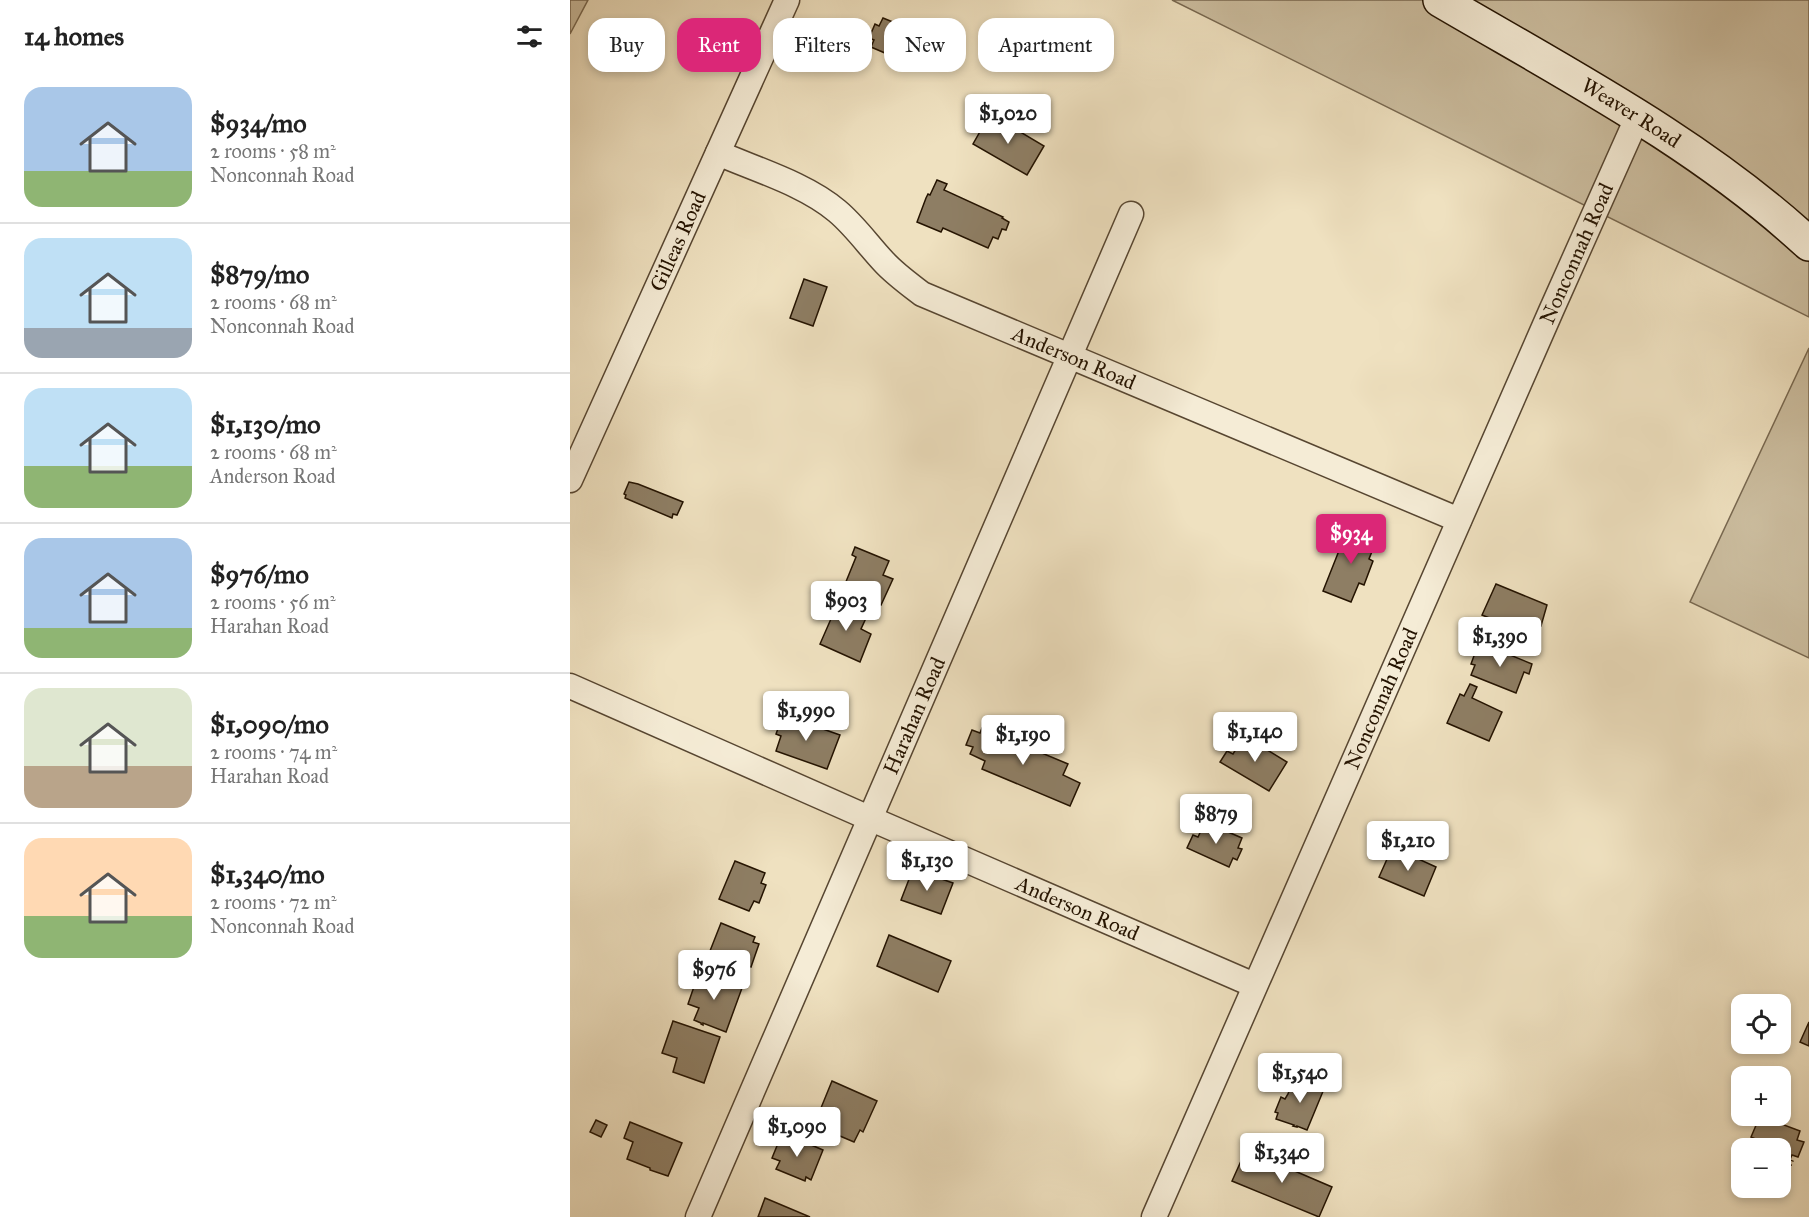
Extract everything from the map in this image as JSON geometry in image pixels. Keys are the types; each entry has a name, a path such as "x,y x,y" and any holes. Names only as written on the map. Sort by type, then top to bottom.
{"main road":[{"name":"Weaver Road","path":"1440,0 1638,116 1718,171 1792,228 1809,244"}],"street":[{"name":"Gilleas Road","path":"570,480 787,0"},
{"name":"Nonconnah Road","path":"1154,1217 1254,985 1638,116"},
{"name":"Anderson Road","path":"718,153 816,196 837,210 902,279 922,294 1459,520"},
{"name":"Harahan Road","path":"698,1217 1131,214"},
{"name":"Anderson Road","path":"570,686 1254,985"}],"shaded area":[{"path":"570,0 588,0 570,34"},
{"path":"1172,0 1809,0 1809,317"},
{"path":"1809,348 1809,658 1690,602"}],"building":[{"path":"884,18 884,53 872,47 874,40 872,31 875,24 879,26"},
{"path":"990,114 1044,146 1027,175 973,144"},
{"path":"937,180 947,184 944,190 1003,217 1009,222 1006,230 1002,229 998,239 993,237 988,248 943,228 941,232 917,222 926,198 928,194 930,195"},
{"path":"804,279 827,287 813,326 790,318"},
{"path":"629,482 683,502 677,515 673,514 672,518 625,498 624,494"},
{"path":"1348,528 1377,539 1369,559 1373,561 1364,585 1359,583 1351,602 1323,591"},
{"path":"855,547 889,561 883,575 893,579 881,605 843,589 856,557 852,555"},
{"path":"1496,584 1547,605 1541,626 1539,625 1534,636 1482,615"},
{"path":"832,601 867,616 861,629 871,634 860,662 820,644 834,612 828,610"},
{"path":"1484,644 1532,664 1529,674 1524,672 1516,693 1471,675 1475,665 1471,664 1475,653 1479,655"},
{"path":"1470,684 1477,687 1472,698 1502,712 1489,741 1447,723 1460,694 1464,696"},
{"path":"783,715 840,735 827,769 776,751 781,736 776,734"},
{"path":"982,728 1068,764 1063,775 1080,783 1070,806 982,769 985,761 970,754 973,747 966,745 972,730 980,733"},
{"path":"1244,736 1287,762 1269,791 1220,762 1227,751 1233,754"},
{"path":"1205,822 1242,838 1238,848 1242,849 1237,860 1233,858 1229,867 1187,848 1193,835 1198,837"},
{"path":"1392,848 1406,854 1407,851 1436,867 1424,896 1379,877"},
{"path":"735,861 765,873 761,883 766,885 759,903 754,901 749,911 719,899"},
{"path":"913,869 953,883 941,914 901,900"},
{"path":"721,923 755,937 753,942 759,944 751,967 744,964 742,969 708,956"},
{"path":"889,935 951,961 938,992 877,966"},
{"path":"699,972 742,988 726,1032 694,1020 699,1008 688,1004"},
{"path":"673,1021 720,1037 704,1083 673,1072 677,1058 662,1053"},
{"path":"1809,1022 1809,1046 1800,1042"},
{"path":"1295,1076 1324,1089 1307,1130 1276,1119 1278,1113 1275,1112 1281,1097 1285,1099"},
{"path":"832,1081 877,1101 863,1132 860,1130 854,1142 814,1125"},
{"path":"596,1120 607,1125 601,1137 590,1132"},
{"path":"630,1122 682,1143 668,1176 627,1159 633,1142 624,1138"},
{"path":"1756,1126 1787,1126 1800,1131 1797,1140 1804,1142 1798,1157 1792,1155 1791,1157 1791,1138 1751,1137"},
{"path":"790,1136 823,1150 811,1180 806,1177 805,1181 776,1169 780,1161 772,1158 779,1141 786,1143"},
{"path":"1246,1150 1332,1187 1319,1217 1232,1181"},
{"path":"765,1198 810,1217 758,1217"}]}
